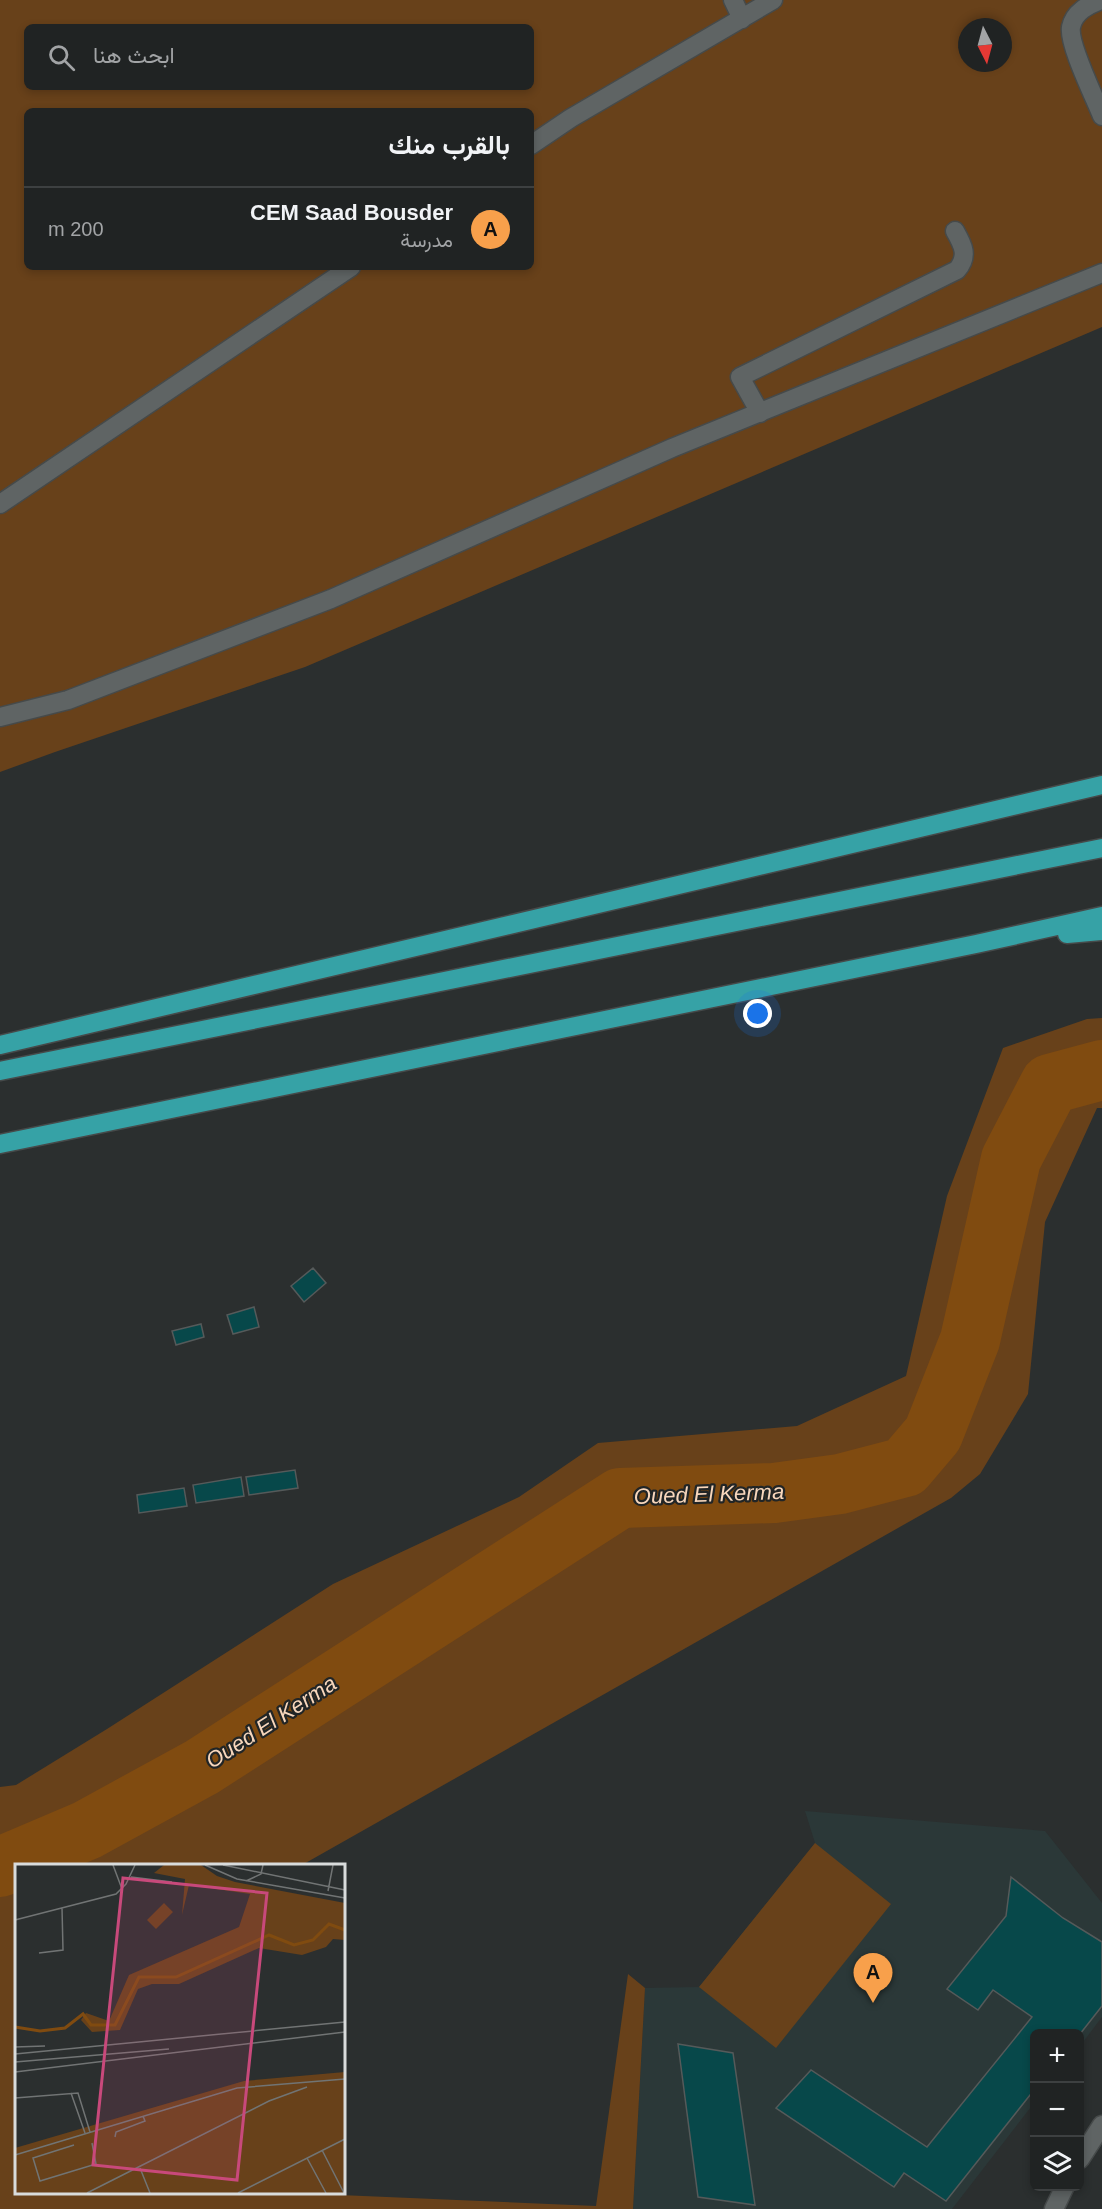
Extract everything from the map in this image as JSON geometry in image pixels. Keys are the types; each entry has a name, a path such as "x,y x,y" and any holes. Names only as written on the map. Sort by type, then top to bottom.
{"highway":[{"path":"0,1045 1102,785"},
{"path":"0,1071 1102,848"},
{"path":"0,1144 976,944 1102,916"},
{"path":"976,944 1102,931"}],"street":[{"path":"733,0 742,19"},
{"path":"534,144 571,118 773,0"},
{"path":"1101,0 1079,12 1071,29 1074,46 1102,116"},
{"path":"760,413 740,377 957,270 964,258 964,250 955,231"},
{"path":"0,504 347,270"},
{"path":"0,717 68,700 331,599 672,448 1102,273"},
{"path":"1084,2154 1102,2125"},
{"path":"1054,2209 1063,2191"}],"shaded area":[{"path":"0,0 1102,0 1102,327 305,667 0,772"},
{"path":"1102,1018 1102,1108 1097,1108 1045,1222 1028,1394 980,1474 951,1498 304,1864 15,1864 15,2194 316,2194 596,2206 628,1974 645,1988 633,2209 0,2209 0,1787 16,1785 333,1584 519,1497 598,1443 797,1426 906,1376 947,1196 1003,1048 1087,1019"},
{"path":"805,1811 1045,1831 1102,1903 1102,2017 1084,2041 1084,2029 1030,2029 1030,2108 952,2209 633,2209 645,1988 699,1987 815,1843"},
{"path":"815,1843 891,1904 776,2048 699,1987"}],"building":[{"path":"313,1268 326,1283 304,1302 291,1286"},
{"path":"254,1307 259,1327 233,1334 227,1315"},
{"path":"201,1324 204,1337 176,1345 172,1331"},
{"path":"295,1470 298,1488 249,1495 246,1477"},
{"path":"241,1477 244,1496 196,1503 193,1485"},
{"path":"184,1488 187,1506 139,1513 137,1495"},
{"path":"1011,1877 1063,1918 1102,1942 1102,2006 1084,2029 1030,2029 1030,2095 946,2201 904,2173 894,2187 776,2108 811,2070 927,2147 1032,2017 993,1990 978,2010 947,1989 1006,1916"},
{"path":"678,2044 733,2053 755,2205 698,2197"}],"waterway":[{"name":"Oued El Kerma","path":"0,1867 87,1830 202,1767 620,1498 774,1493 840,1484 905,1467 933,1434 970,1340 1011,1159 1050,1084 1102,1070"}],"place":[{"name":"CEM Saad Bousder","path":"873,2003"}]}
